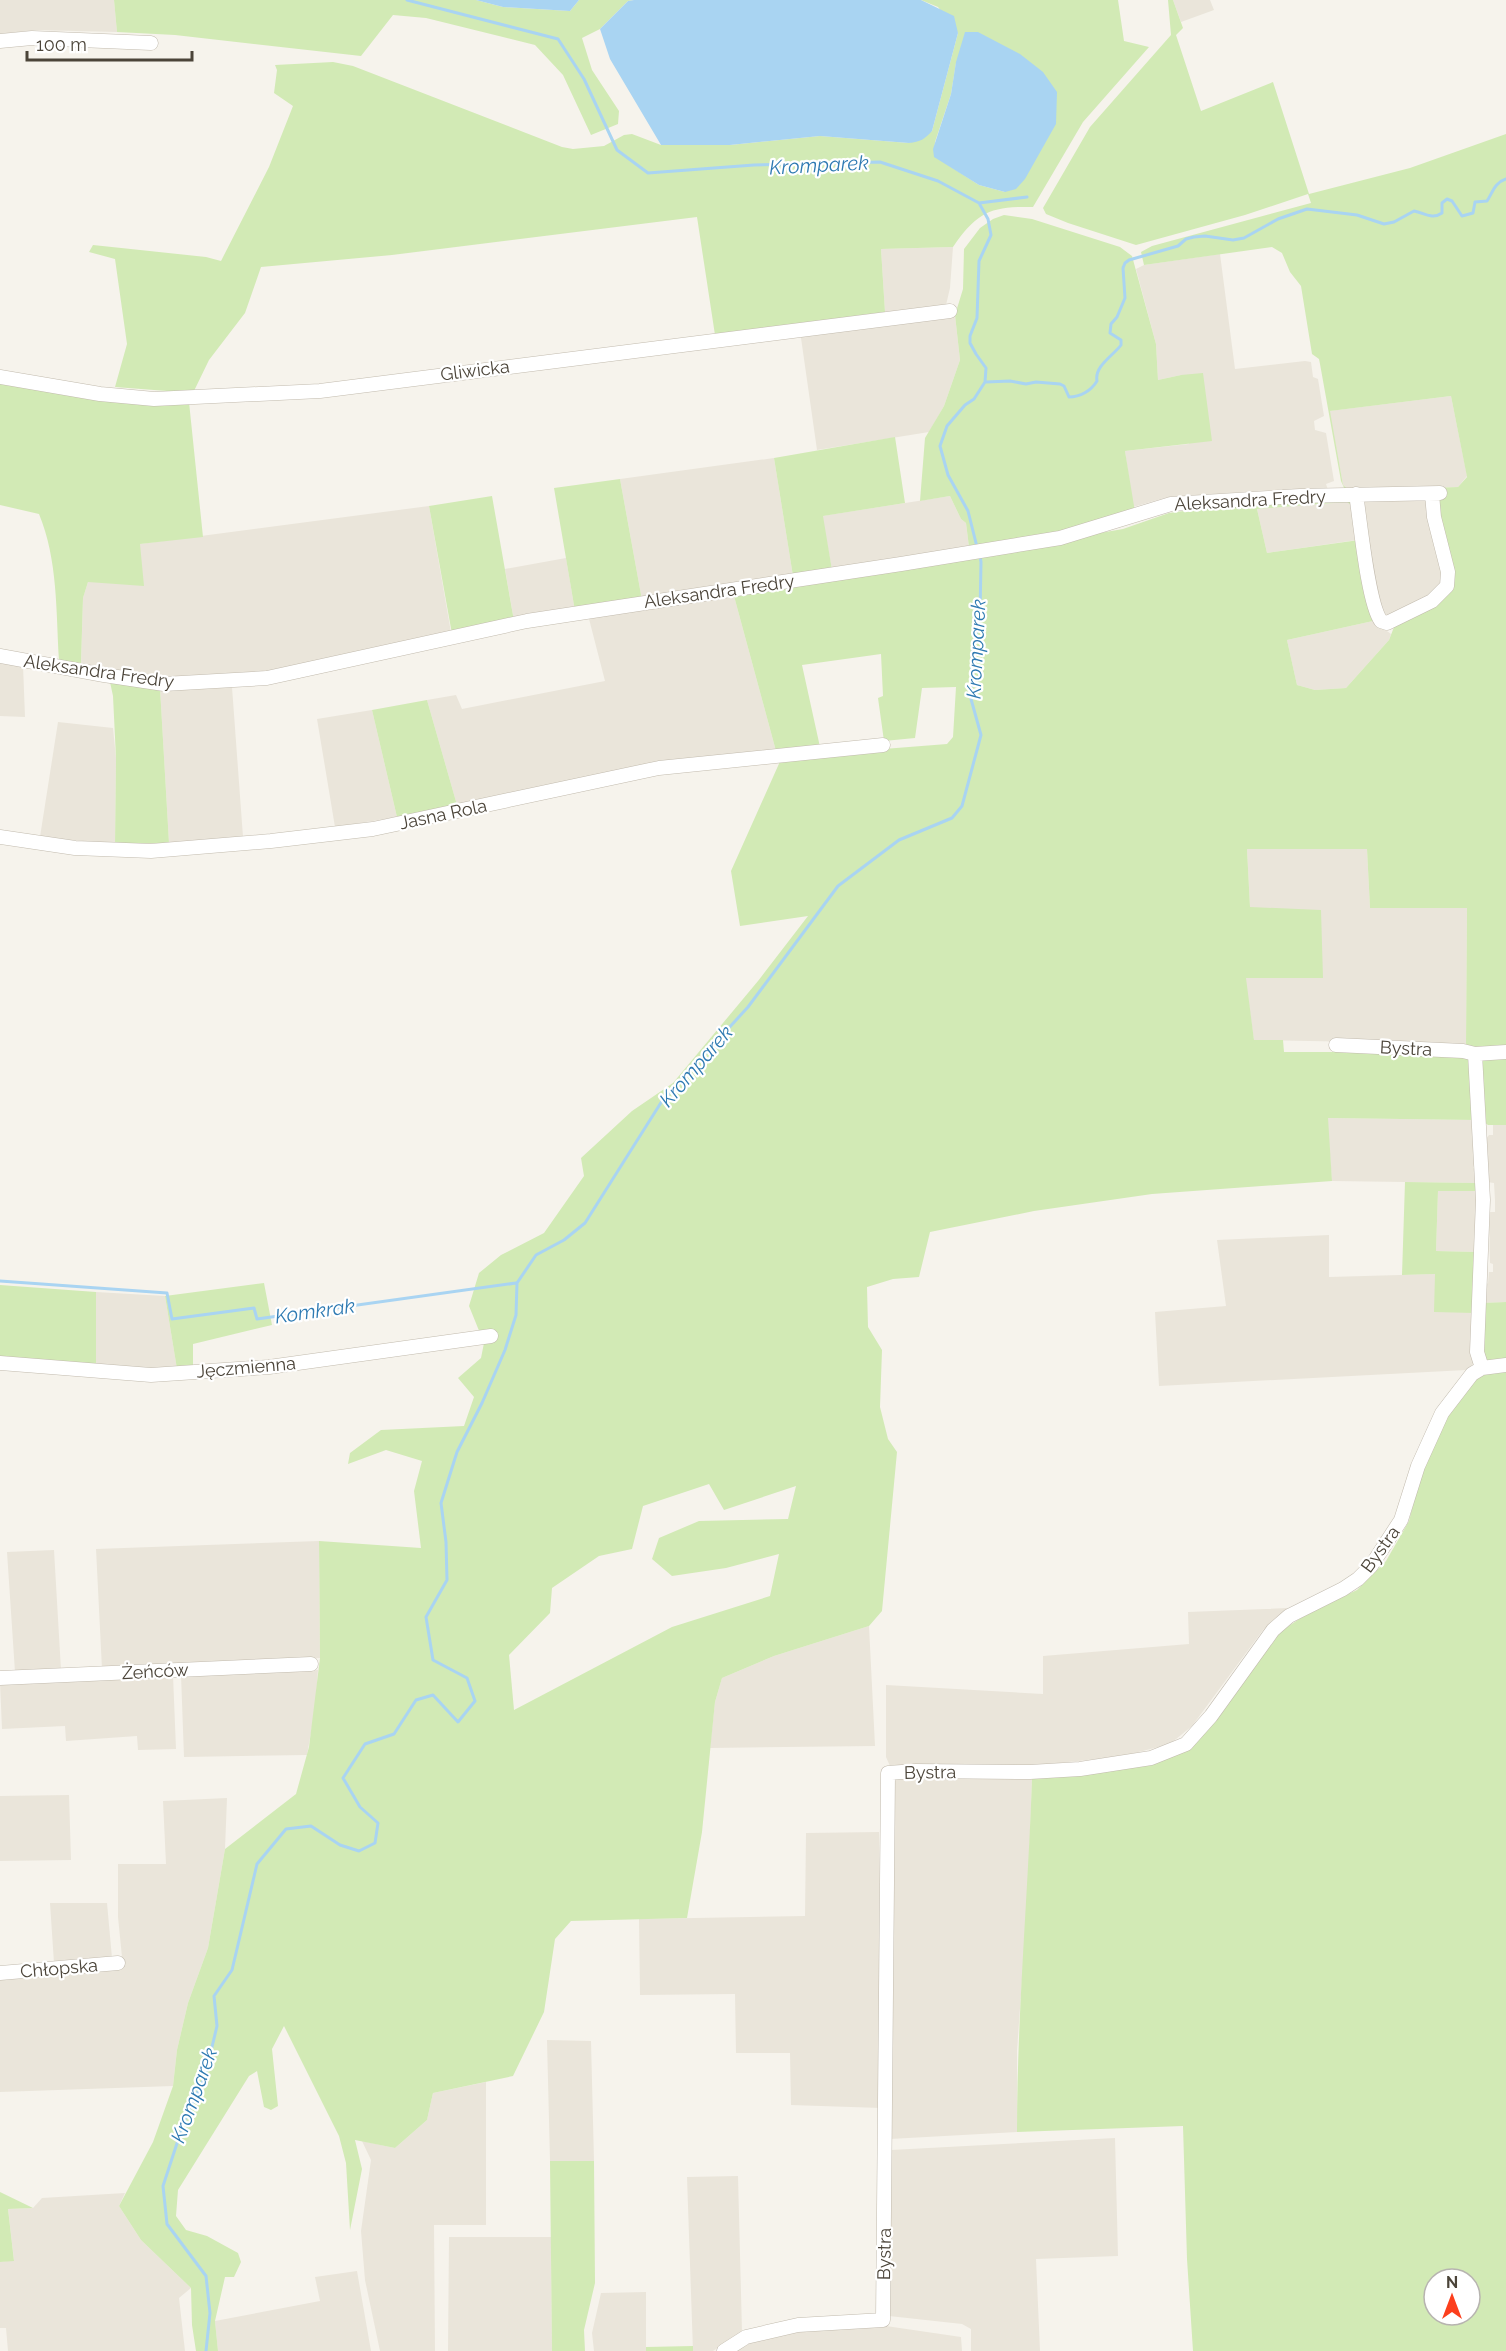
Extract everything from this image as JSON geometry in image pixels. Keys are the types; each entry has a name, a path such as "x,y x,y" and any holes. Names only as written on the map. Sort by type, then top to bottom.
{"street":[{"path":"0,40 32,38 151,43"},
{"name":"Gliwicka","path":"0,377 100,394 154,399 320,391 950,311"},
{"name":"Aleksandra Fredry","path":"0,656 164,684 267,678 527,621 1060,538 1171,504 1356,494 1436,494 1434,517 1448,572 1447,586 1432,601 1387,623 1381,621 1377,613 1356,494"},
{"name":"Jasna Rola","path":"0,837 75,848 152,851 271,841 373,829 659,768 883,745"},
{"name":"Bystra","path":"1336,1046 1462,1051 1476,1054 1506,1052"},
{"path":"1476,1054 1483,1200 1477,1353 1482,1368 1506,1365"},
{"name":"Jęczmienna","path":"0,1363 37,1364 151,1375 269,1367 491,1336"},
{"name":"Bystra","path":"724,2351 746,2337 798,2325 883,2320 888,1773 916,1771 1030,1772 1080,1769 1151,1758 1186,1744 1210,1716 1273,1630 1288,1616 1358,1579 1376,1560 1401,1520 1418,1466 1442,1413 1467,1378 1482,1368"},
{"name":"Żeńców","path":"0,1678 311,1664"},
{"name":"Chłopska","path":"0,1973 117,1963"}],"shaded area":[{"path":"0,0 114,0 117,32 36,30 0,34"},
{"path":"1173,0 1210,0 1214,10 1181,22"},
{"path":"953,247 950,288 946,305 885,312 881,249"},
{"path":"1220,254 1235,369 1311,362 1313,377 1318,379 1324,416 1314,421 1315,430 1326,433 1334,481 1326,484 1328,490 1273,490 1168,497 1133,507 1125,451 1189,444 1181,375 1158,380 1156,344 1136,269 1144,265"},
{"path":"955,315 960,360 944,406 929,432 817,450 800,331"},
{"path":"1451,396 1467,476 1458,487 1349,490 1343,485 1329,411"},
{"path":"774,458 793,576 642,600 620,479"},
{"path":"950,496 961,519 966,523 969,547 832,570 822,516"},
{"path":"1427,498 1444,579 1437,590 1386,619 1377,594 1362,504 1364,501"},
{"path":"1347,502 1351,504 1357,540 1267,553 1257,509"},
{"path":"429,506 452,638 263,673 164,679 81,666 83,598 88,582 140,544"},
{"path":"566,558 575,611 514,621 505,569"},
{"path":"734,596 776,751 658,762 457,805 427,700 456,695 462,709 605,681 588,615"},
{"path":"1373,621 1391,634 1389,640 1346,688 1315,690 1297,685 1287,640"},
{"path":"0,662 23,665 25,717 0,716"},
{"path":"232,687 243,837 169,843 160,688"},
{"path":"372,710 397,817 335,827 317,719"},
{"path":"58,722 113,728 116,758 115,844 40,837"},
{"path":"1247,849 1367,849 1370,908 1467,908 1466,1044 1254,1040 1245,978 1322,978 1250,907"},
{"path":"1327,1118 1475,1120 1477,1156 1473,1168 1478,1171 1478,1183 1332,1181"},
{"path":"1493,1125 1506,1125 1506,1302 1484,1303 1489,1272 1493,1272 1493,1264 1490,1263 1489,1212 1495,1212 1494,1183 1487,1182 1485,1140 1489,1135 1493,1135"},
{"path":"1438,1191 1478,1191 1476,1252 1436,1251"},
{"path":"1329,1235 1329,1277 1435,1274 1474,1313 1473,1364 1466,1370 1159,1386 1155,1312 1226,1306 1217,1240"},
{"path":"96,1292 165,1296 177,1369 96,1366"},
{"path":"319,1541 320,1658 102,1669 96,1549"},
{"path":"54,1550 61,1670 15,1672 7,1552"},
{"path":"1288,1608 1263,1630 1192,1726 1170,1744 1123,1756 1032,1766 890,1766 886,1757 886,1685 1043,1694 1043,1656 1189,1644 1188,1612"},
{"path":"869,1626 875,1746 710,1748 715,1702 722,1678 774,1656"},
{"path":"318,1670 315,1710 307,1755 184,1757 181,1675"},
{"path":"173,1675 176,1749 138,1750 137,1736 66,1741 65,1726 2,1729 0,1683"},
{"path":"894,1779 1032,1779 1028,1895 1017,2051 1017,2132 890,2139"},
{"path":"69,1795 71,1860 0,1861 0,1796"},
{"path":"227,1798 225,1849 208,1948 188,2003 177,2050 173,2086 0,2092 0,1977 123,1967 118,1917 118,1864 166,1864 163,1801"},
{"path":"879,1832 881,2108 791,2105 790,2053 736,2053 735,1994 640,1995 639,1919 805,1916 806,1833"},
{"path":"50,1903 107,1903 112,1958 54,1963"},
{"path":"547,2040 591,2041 594,2161 550,2161"},
{"path":"486,2082 486,2225 434,2225 435,2351 380,2351 365,2280 361,2231 371,2160 362,2141 395,2148 427,2120 433,2093"},
{"path":"1115,2138 1118,2256 1036,2259 1040,2351 971,2351 971,2329 962,2324 889,2316 891,2150"},
{"path":"738,2176 742,2332 713,2351 693,2351 687,2177"},
{"path":"125,2193 119,2206 141,2240 191,2288 179,2298 185,2351 8,2351 6,2328 0,2328 0,2262 14,2260 8,2209 33,2208 42,2198"},
{"path":"449,2237 551,2237 552,2351 448,2351"},
{"path":"357,2271 371,2351 218,2351 215,2321 320,2301 315,2277"},
{"path":"646,2292 646,2351 594,2351 592,2333 601,2293"},
{"path":"886,2326 961,2337 962,2351 736,2351 758,2339 815,2329"}],"green space":[{"path":"114,0 476,0 503,7 570,11 579,0 634,0 628,1 600,29 582,38 592,70 619,111 618,124 591,135 563,75 535,45 426,18 393,15 361,56 175,35 117,32"},
{"path":"921,0 1118,0 1124,41 1149,47 1083,122 1033,207 1006,208 986,214 970,226 953,247 881,249 885,312 715,335 697,217 392,255 261,267 245,313 209,360 193,393 115,387 127,344 115,259 89,252 93,245 206,257 221,261 269,167 293,106 274,93 277,70 275,65 333,62 353,66 562,147 573,149 604,146 624,135 632,134 661,145 730,145 820,136 909,143 932,131 958,33 938,7","holes":["956,63 1005,192 979,185 934,156 935,142 951,94"]},
{"path":"1168,0 1173,0 1183,28 1176,35 1201,111 1273,82 1309,194 1410,168 1506,134 1506,1049 1469,1049 1466,1044 1467,908 1370,908 1367,849 1247,849 1250,907 1321,910 1323,978 1246,978 1254,1040 1283,1040 1284,1052 1395,1052 1469,1057 1475,1120 1328,1118 1332,1181 1152,1194 1034,1211 930,1232 919,1277 893,1279 867,1287 868,1327 882,1350 880,1407 888,1439 897,1452 882,1611 869,1626 774,1656 722,1678 715,1702 702,1832 687,1918 571,1921 555,1939 544,2012 513,2076 433,2093 427,2120 395,2148 355,2140 362,2169 350,2230 346,2163 339,2136 284,2026 272,2049 278,2106 271,2110 264,2107 257,2071 249,2076 178,2190 176,2216 186,2230 207,2236 238,2253 241,2262 234,2277 225,2277 215,2321 218,2351 196,2351 192,2325 191,2288 141,2240 119,2206 153,2142 173,2086 177,2050 188,2003 208,1948 225,1849 296,1794 309,1747 320,1658 319,1541 421,1548 414,1491 422,1461 386,1450 348,1464 350,1453 381,1430 464,1426 474,1397 458,1378 481,1358 484,1343 469,1306 479,1273 501,1255 544,1233 584,1176 581,1158 632,1111 673,1083 758,981 808,916 740,926 731,871 782,757 947,744 953,737 956,687 922,688 915,738 884,741 878,698 883,696 881,654 802,665 820,747 776,751 734,596 1123,529 1169,513 1242,503 1352,500 1354,527 1351,505 1347,502 1257,509 1267,553 1359,540 1373,621 1287,640 1297,685 1315,690 1346,688 1389,640 1396,622 1443,594 1437,506 1441,492 1401,489 1458,487 1467,477 1451,396 1330,411 1343,485 1349,490 1345,490 1341,481 1319,359 1312,354 1301,286 1290,272 1282,253 1272,247 1144,265 1141,252 1152,246 1311,203 1308,194 1245,215 1136,245 1068,223 1046,214 1043,208 1090,127 1171,35","holes":["709,1484 724,1510 796,1486 788,1519 699,1521 659,1538 652,1559 672,1576 726,1568 779,1554 770,1596 672,1627 514,1710 509,1655 550,1613 552,1588 599,1556 632,1549 643,1506"]},
{"path":"1004,215 1032,219 1120,247 1132,256 1156,344 1158,380 1203,373 1212,441 1125,451 1135,512 1056,532 969,547 966,523 961,519 950,496 920,501 925,438 944,406 960,360 955,315 963,289 964,249 980,228"},
{"path":"0,381 189,402 203,537 140,544 144,586 88,582 83,598 81,663 59,660 53,567 39,514 0,505"},
{"path":"895,437 905,503 823,516 832,570 793,576 774,458"},
{"path":"620,479 642,600 575,611 554,488"},
{"path":"492,496 514,621 452,634 429,506"},
{"path":"110,682 160,688 169,843 115,844 116,758 113,696"},
{"path":"427,700 457,805 397,817 372,710"},
{"path":"1506,1056 1506,1125 1488,1125 1484,1122 1481,1058"},
{"path":"1405,1182 1478,1183 1478,1191 1438,1191 1436,1251 1476,1252 1474,1313 1434,1312 1435,1274 1402,1275"},
{"path":"264,1283 272,1325 193,1344 193,1368 177,1369 165,1296"},
{"path":"0,1285 96,1292 96,1366 36,1359 0,1358"},
{"path":"1506,1302 1506,1362 1487,1362 1484,1359 1482,1303"},
{"path":"1506,1367 1506,2351 1193,2351 1187,2259 1183,2126 1017,2132 1032,1779 1081,1775 1189,1749 1209,1729 1278,1633 1310,1612 1357,1590 1386,1561 1409,1521 1423,1464 1448,1415 1483,1371"},
{"path":"550,2161 594,2161 595,2283 584,2330 585,2351 552,2351"},
{"path":"0,2192 33,2208 8,2209 14,2261 0,2262"},
{"path":"693,2346 693,2351 646,2351 646,2347"}],"water":[{"path":"476,0 579,0 570,11 503,7"},
{"path":"921,0 954,16 958,33 932,131 919,141 909,143 820,136 730,145 661,145 610,59 600,29 628,1"},
{"path":"965,32 978,32 1020,54 1043,72 1057,92 1056,124 1025,179 1016,189 1005,192 979,185 934,157 933,149 951,94 956,62"}],"waterway":[{"name":"Kromparek","path":"407,0 558,39 584,79 617,150 648,173 754,165 880,162 938,181 979,203 988,219 991,235 979,261 977,318 970,336 970,343 986,368 985,382 974,399 965,405 947,426 940,446 948,475 968,511 977,547"},
{"path":"986,382 1060,384 1064,386 1069,397 1081,395 1092,388 1097,381 1098,370 1121,345 1121,340 1110,333 1111,324 1117,317 1125,298 1123,268 1129,260 1178,246 1186,239 1194,237 1205,236 1233,240 1244,238 1278,219 1307,209 1357,215 1384,224 1394,222 1414,211 1432,216 1438,215 1442,213 1442,203 1447,199 1452,201 1462,216 1473,213 1475,202 1487,201 1496,185 1506,179"},
{"path":"979,203 1027,197"},
{"name":"Kromparek","path":"206,2351 210,2313 206,2276 167,2224 163,2186 184,2122 205,2076 217,2026 214,1996 232,1970 257,1864 286,1829 311,1826 340,1845 359,1851 375,1843 378,1823 360,1807 343,1778 365,1744 394,1734 416,1700 433,1695 458,1722 475,1701 467,1678 433,1660 426,1617 447,1580 446,1542 441,1503 457,1452 505,1350 516,1315 517,1283 536,1255 564,1240 585,1223 662,1101 748,1007 838,886 899,840 952,818 962,806 981,735 971,699 972,653 980,615 980,556"},
{"name":"Komkrak","path":"0,1281 167,1293 172,1319 254,1308 257,1319 516,1283"}]}
